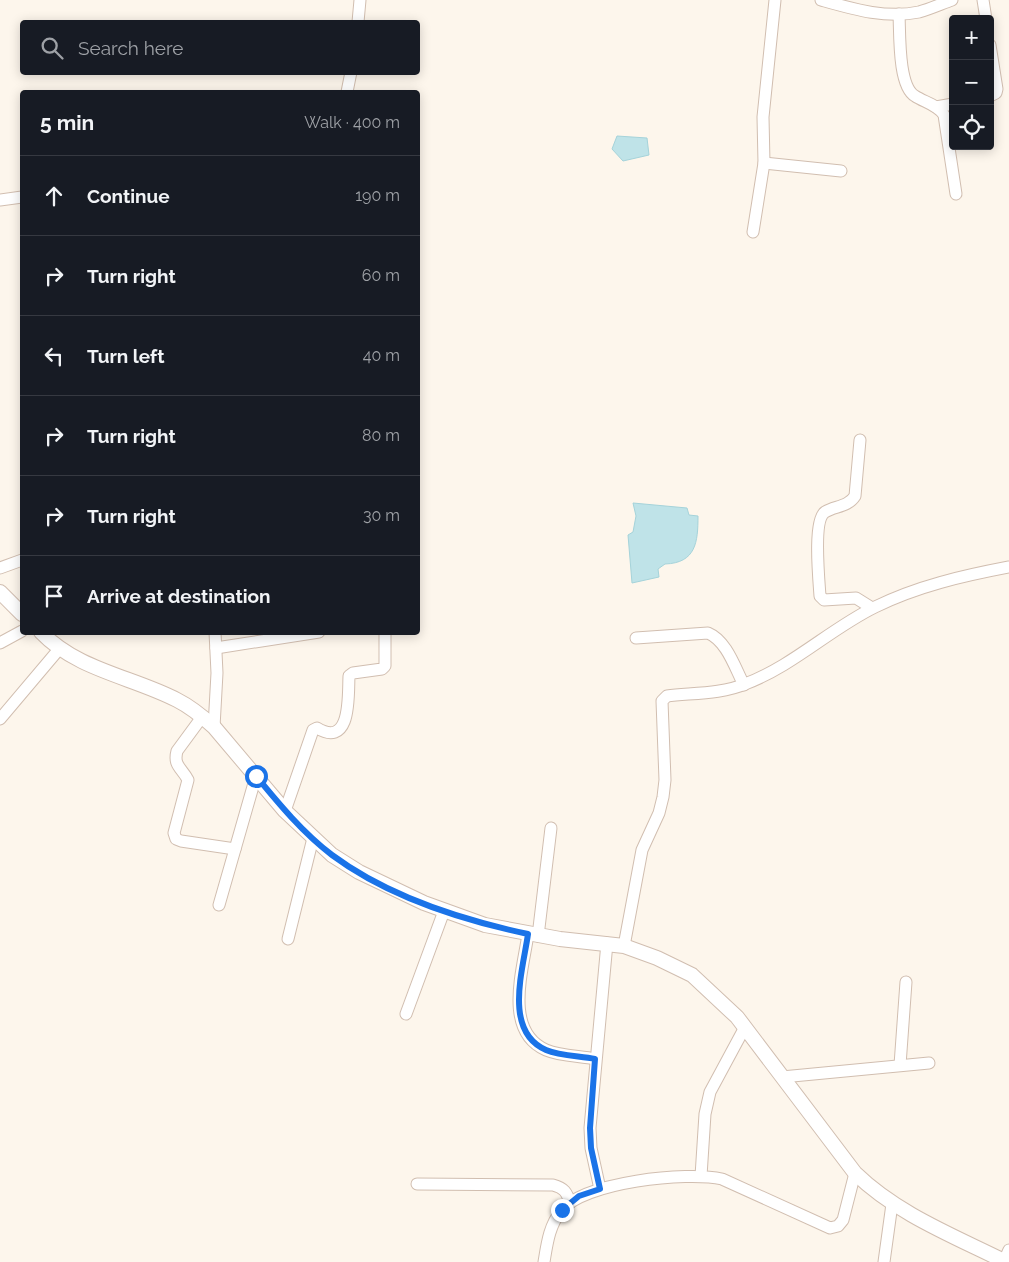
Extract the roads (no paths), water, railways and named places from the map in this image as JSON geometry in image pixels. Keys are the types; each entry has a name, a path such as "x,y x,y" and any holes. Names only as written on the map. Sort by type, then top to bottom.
{"street":[{"path":"358,20 360,0"},
{"path":"753,232 764,163 763,117 775,0"},
{"path":"820,0 854,9 899,14 922,11 952,0"},
{"path":"983,0 985,15"},
{"path":"899,14 906,86 915,96 942,111 945,119 956,194"},
{"path":"994,70 997,89 994,94"},
{"path":"348,90 351,75"},
{"path":"936,107 949,105"},
{"path":"764,163 841,171"},
{"path":"0,200 20,196"},
{"path":"860,440 855,496 851,502 825,512 818,522 820,596 824,600 856,598 872,608"},
{"path":"0,568 20,561"},
{"path":"624,946 642,850 658,813 663,796 665,780 662,701 666,696 744,685 784,664 872,608 920,588 958,577 1009,567"},
{"path":"0,592 20,612"},
{"path":"0,643 20,632"},
{"path":"636,638 708,633 716,636 744,685"},
{"path":"45,635 60,648 96,667 177,700 202,717 214,728 285,811 332,855 359,872 444,911 485,925 533,935 624,946 657,958 692,975 718,997 745,1027 855,1173 874,1191 892,1204 1007,1258"},
{"path":"214,728 215,635"},
{"path":"216,648 300,635"},
{"path":"285,811 313,730 317,728 328,734 333,733 344,722 348,714 349,676 353,673 382,669 385,666 385,635"},
{"path":"0,719 60,648"},
{"path":"202,717 177,751 178,768 188,780 174,833 176,839 181,841 235,849"},
{"path":"219,905 256,776"},
{"path":"551,828 519,1012 528,1036 536,1045 548,1051 595,1059"},
{"path":"288,939 313,838"},
{"path":"406,1014 444,911"},
{"path":"600,1189 591,1148 590,1128 607,944"},
{"path":"900,1065 906,982"},
{"path":"701,1176 705,1114 710,1092 745,1027"},
{"path":"782,1077 929,1063"},
{"path":"544,1262 553,1223 562,1210 579,1196 600,1189 630,1183 701,1176 722,1179 830,1228 838,1226 843,1220 855,1173"},
{"path":"417,1184 553,1185 562,1188 567,1194 570,1203"},
{"path":"884,1262 892,1204"}],"water":[{"path":"617,136 647,138 649,155 623,161 612,149"},
{"path":"633,503 687,508 689,515 698,516 696,542 689,555 683,560 665,564 658,569 659,577 632,583 628,535 633,532 636,516"}]}
